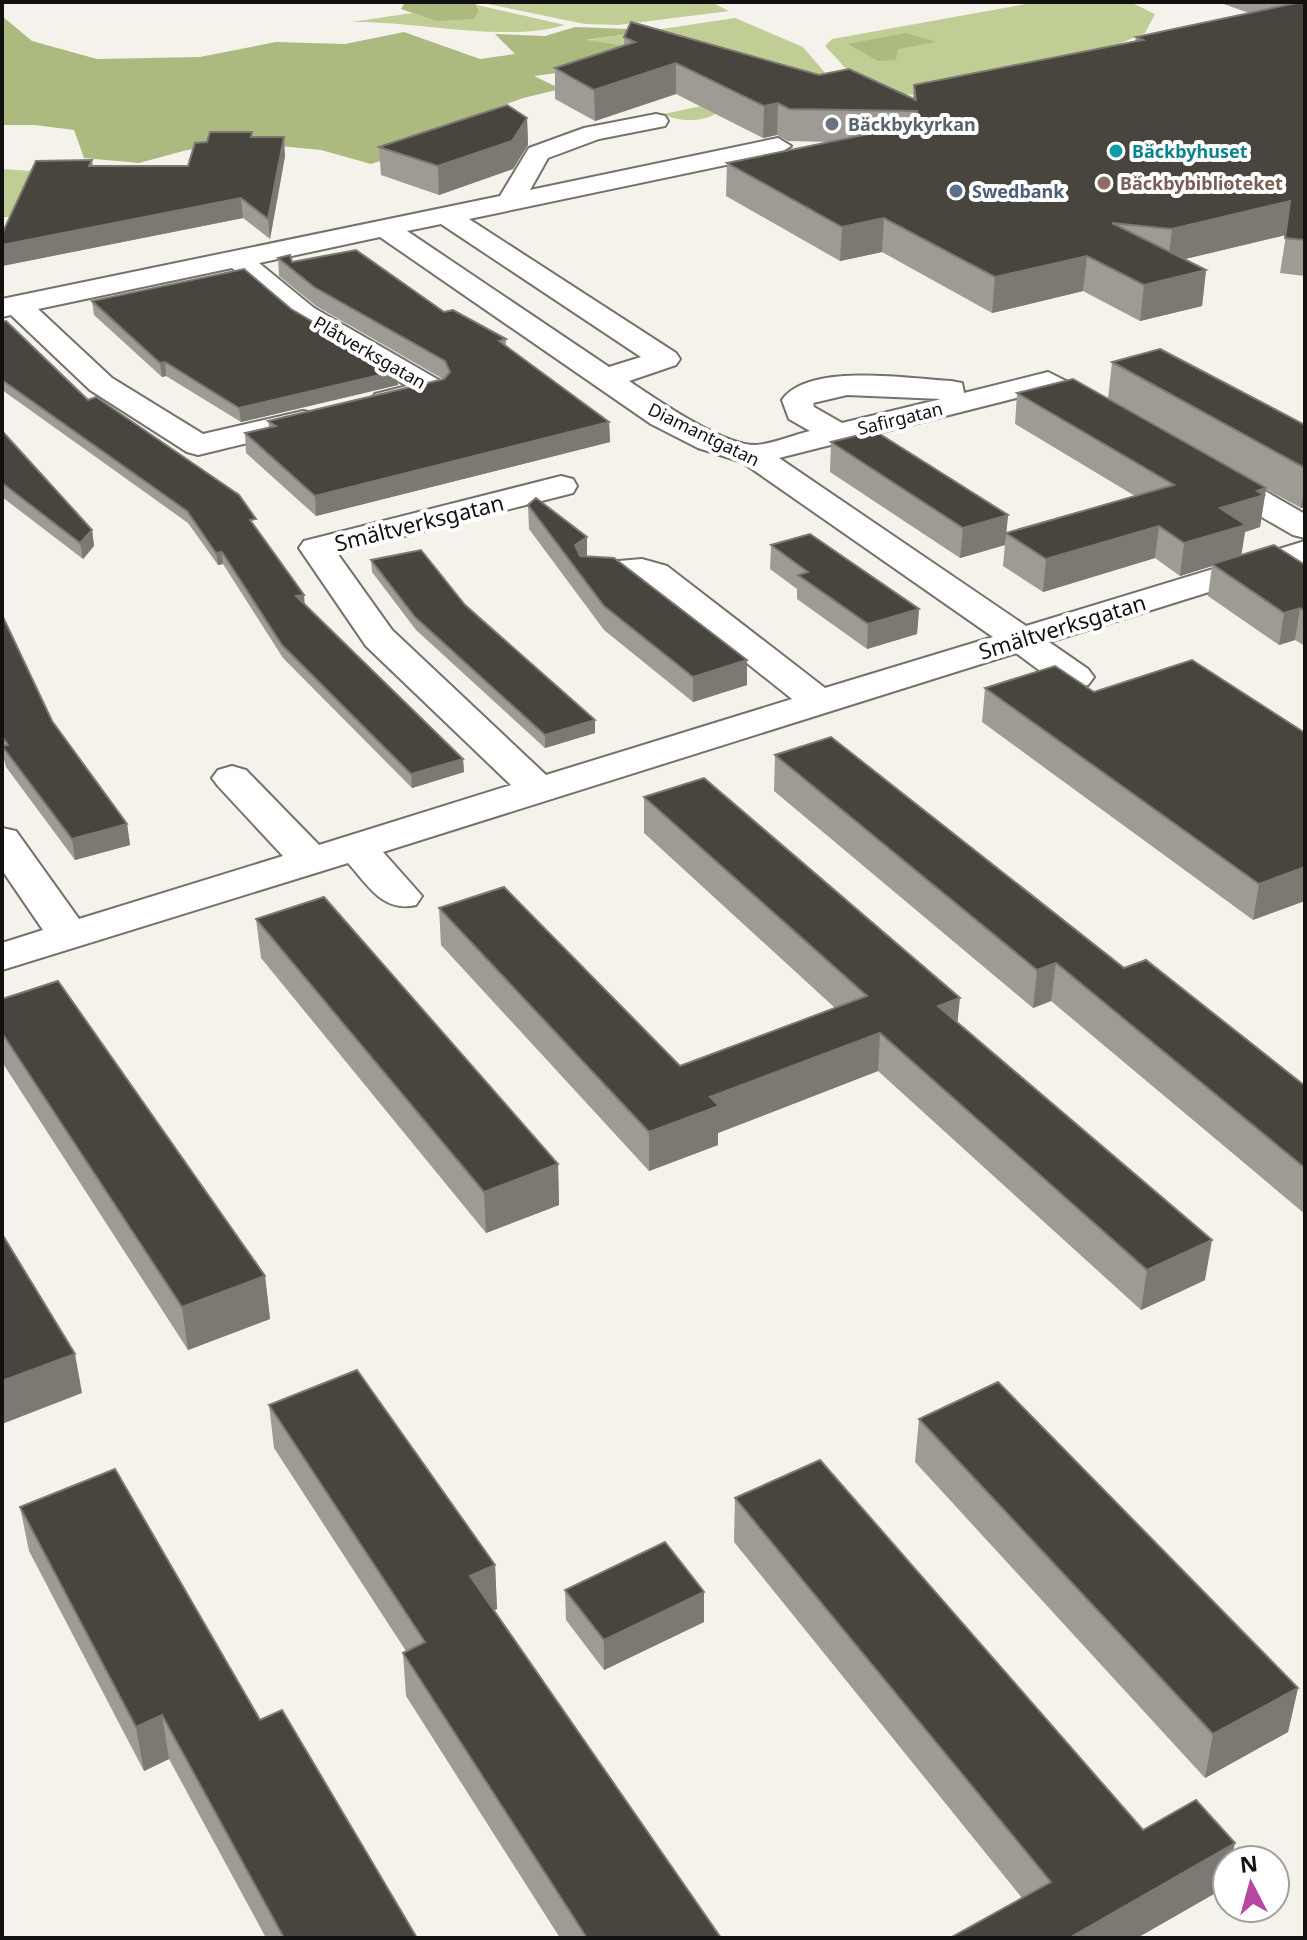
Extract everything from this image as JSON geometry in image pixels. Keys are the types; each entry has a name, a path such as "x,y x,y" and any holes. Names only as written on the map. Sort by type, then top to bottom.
{"street":[{"path":"633,98 656,121"},
{"path":"656,121 652,150 666,160"},
{"path":"509,204 538,153 593,133 656,121"},
{"name":"Plåtverksgatan","path":"16,299 239,260 778,146"},
{"path":"448,217 665,359 606,378"},
{"name":"Diamantgatan","path":"387,230 662,417 709,441 753,455 1075,677"},
{"name":"Plåtverksgatan","path":"16,299 101,384 198,445 433,389 304,314 239,260"},
{"name":"Safirgatan","path":"753,455 1048,381 1129,427"},
{"path":"836,433 800,412 797,400 806,391 853,387 1002,392"},
{"path":"1183,458 1305,528"},
{"name":"Smältverksgatan","path":"537,788 379,638 316,548 561,486"},
{"name":"Smältverksgatan","path":"2,957 1305,551"},
{"path":"595,571 642,569 655,573 818,701"},
{"path":"232,778 310,860"},
{"path":"2,840 69,936"},
{"path":"355,846 401,896"}],"green space":[{"path":"405,2 475,2 479,11 474,19 436,21 401,9"},
{"path":"478,2 711,2 729,11 618,25 585,24"},
{"path":"1037,2 1130,2 1155,14 1145,33 1114,46 954,84 922,95 884,91 862,82 825,46 832,39"},
{"path":"477,5 565,25 542,30 489,32 352,22 412,13 436,21 479,11"},
{"path":"2,16 32,41 97,59 200,57 276,42 345,44 404,32 480,59 515,54 495,34 545,36 575,27 657,30 586,40 627,46 603,67 534,76 561,89 523,98 457,122 438,143 371,164 321,150 250,143 187,150 139,163 84,158 74,130 2,125"},
{"path":"735,18 803,47 831,80 697,120 683,120 664,114 701,106 627,46 582,41"},
{"path":"906,33 936,42 898,49 896,60 878,61 848,44"},
{"path":"2,169 32,171 11,217 2,217"}],"building":[{"path":"1305,2 1305,240 1285,238 1290,201 1172,229 1112,223 1206,270 1144,285 1087,256 995,277 884,218 842,227 727,163 918,124 917,111 789,109 778,103 764,106 676,63 594,90 555,68 635,42 624,37 631,22 819,75 849,69 916,100 914,85 1143,40 1136,37"},
{"path":"507,105 527,118 512,141 438,166 379,147"},
{"path":"210,132 252,132 251,137 284,137 268,219 241,198 2,245 2,234 36,161 92,160 89,166 188,166 195,143 207,142"},
{"path":"356,250 444,312 453,310 506,339 499,341 609,422 315,496 245,433 276,426 268,421 444,379 450,372 445,361 314,287 278,258 290,255 292,262"},
{"path":"244,269 291,309 397,371 239,408 165,362 160,363 92,301"},
{"path":"6,321 88,400 96,397 239,495 256,519 250,520 304,595 296,596 463,759 411,774 282,645 222,552 216,553 187,511 2,380 2,322"},
{"path":"1160,349 1305,425 1305,468 1112,362"},
{"path":"1073,379 1266,488 1257,491 1264,495 1220,508 1246,525 1184,543 1159,526 1046,559 1006,533 1174,485 1017,393"},
{"path":"2,431 92,530 80,543 2,483"},
{"path":"875,431 1008,515 963,528 831,442"},
{"path":"536,498 587,537 575,545 580,556 614,558 747,660 693,677 604,606 528,505"},
{"path":"810,534 919,609 868,624 798,575 808,572 771,545"},
{"path":"1274,545 1305,565 1305,611 1300,608 1284,613 1212,564"},
{"path":"421,550 465,605 595,720 545,735 415,617 371,560"},
{"path":"2,615 52,721 127,824 72,839 2,746 8,745 2,736"},
{"path":"1192,660 1305,733 1305,867 1259,884 985,688 1055,666 1094,692"},
{"path":"831,737 1124,968 1146,960 1305,1086 1305,1168 1056,963 1037,970 775,755"},
{"path":"704,778 960,998 938,1006 1212,1240 1147,1270 880,1033 710,1097 719,1106 649,1132 439,908 504,887 680,1066 867,996 644,797"},
{"path":"324,897 558,1164 484,1192 256,919"},
{"path":"58,981 265,1276 182,1307 2,1033 2,999"},
{"path":"2,1234 75,1354 2,1381"},
{"path":"357,1370 495,1565 470,1576 721,1938 587,1938 403,1653 425,1642 269,1405"},
{"path":"998,1382 1298,1688 1213,1734 919,1419"},
{"path":"820,1460 1143,1830 1196,1800 1235,1843 1211,1844 1211,1857 1069,1938 950,1938 1051,1882 735,1498"},
{"path":"115,1469 260,1720 282,1710 417,1938 284,1938 162,1715 136,1727 20,1507"},
{"path":"665,1542 704,1592 604,1640 565,1590"}],"place":[{"name":"Bäckbykyrkan","path":"832,124"},
{"name":"Bäckbyhuset","path":"1116,151"},
{"name":"Bäckbybiblioteket","path":"1104,183"},
{"name":"Swedbank","path":"956,191"}]}
